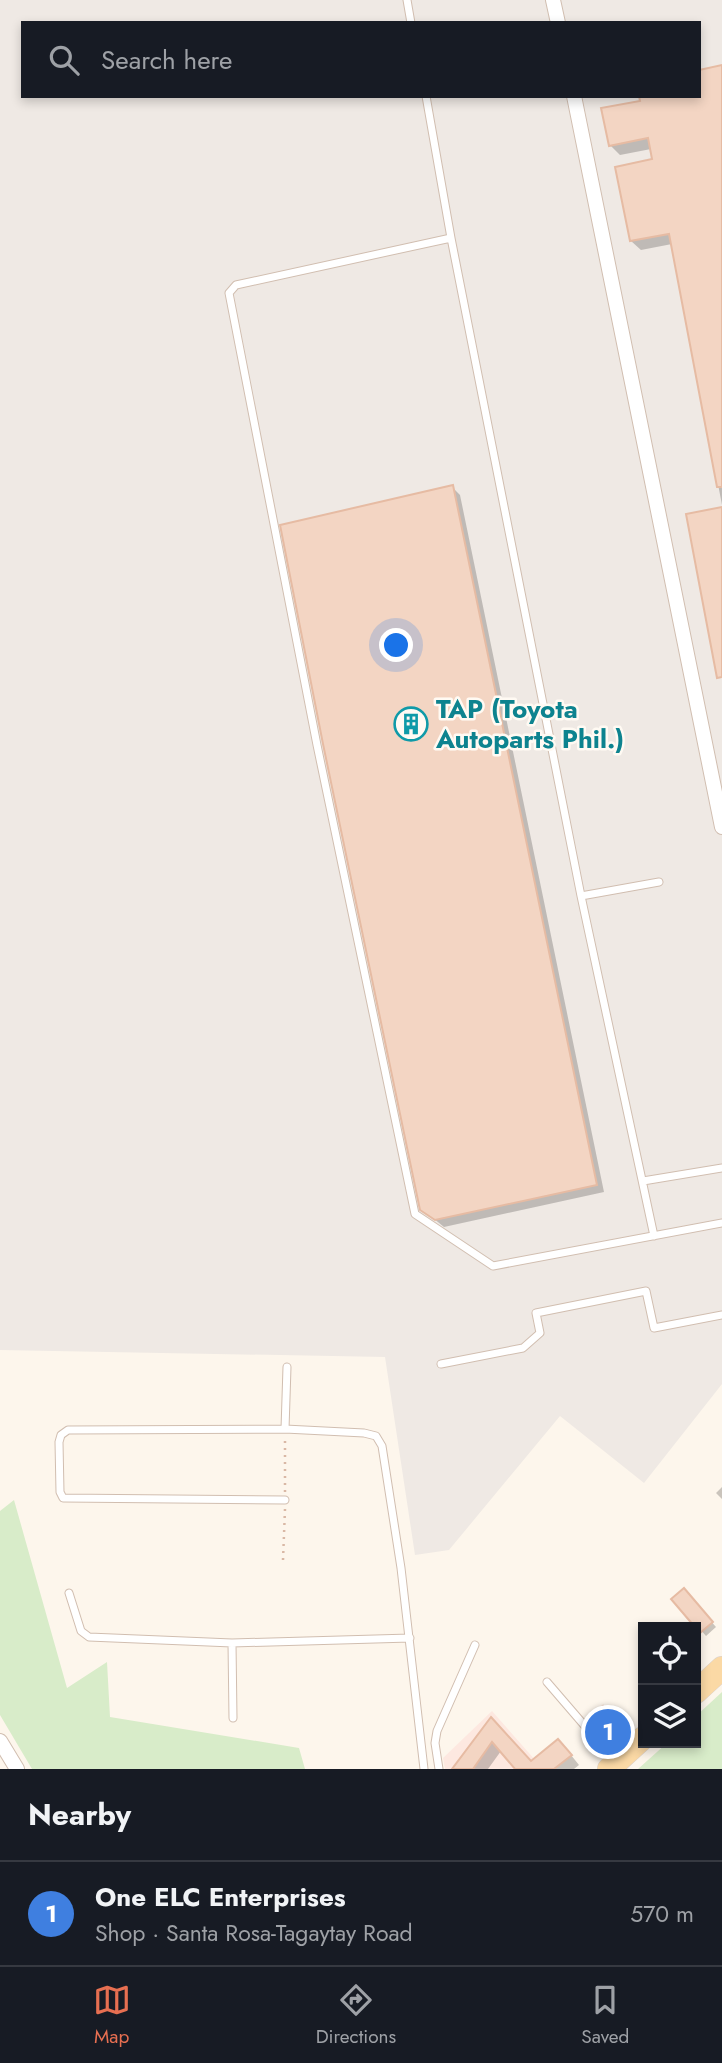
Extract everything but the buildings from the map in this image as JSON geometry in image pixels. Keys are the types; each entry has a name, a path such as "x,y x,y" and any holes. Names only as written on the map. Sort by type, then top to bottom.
{"main road":[{"path":"701,1687 722,1668"},
{"path":"613,1766 638,1743"}],"street":[{"path":"553,0 558,21"},
{"path":"574,98 722,827"},
{"path":"0,1741 17,1769"}],"lane":[{"path":"407,0 411,21"},
{"path":"426,98 451,239 581,896 654,1236"},
{"path":"451,239 236,285 229,293 229,305 317,745 415,1214 493,1266 722,1223"},
{"path":"581,896 659,882"},
{"path":"643,1181 722,1168"},
{"path":"440,1364 523,1348 540,1333 536,1313 646,1291 654,1328 722,1315"},
{"path":"285,1429 286,1367"},
{"path":"285,1500 63,1498 60,1492 59,1442 61,1435 68,1430 285,1429 376,1436 382,1446 410,1637 424,1769"},
{"path":"69,1593 81,1631 89,1637 232,1643 410,1637"},
{"path":"232,1643 233,1718"},
{"path":"439,1769 435,1743 437,1731 475,1645"},
{"path":"547,1682 613,1766"}],"shaded area":[{"path":"0,0 722,0 722,1384 644,1483 560,1416 449,1550 415,1555 385,1357 0,1350"},
{"path":"492,1711 543,1769 445,1769 443,1758"}],"green space":[{"path":"14,1500 67,1688 107,1662 110,1717 299,1748 305,1769 32,1769 0,1715 0,1511"},
{"path":"722,1692 722,1769 638,1769 661,1748 701,1748 701,1711"}],"place":[{"name":"TAP (Toyota Autoparts Phil.)","path":"411,724"},
{"name":"One ELC Enterprises","path":"608,1732"}]}
